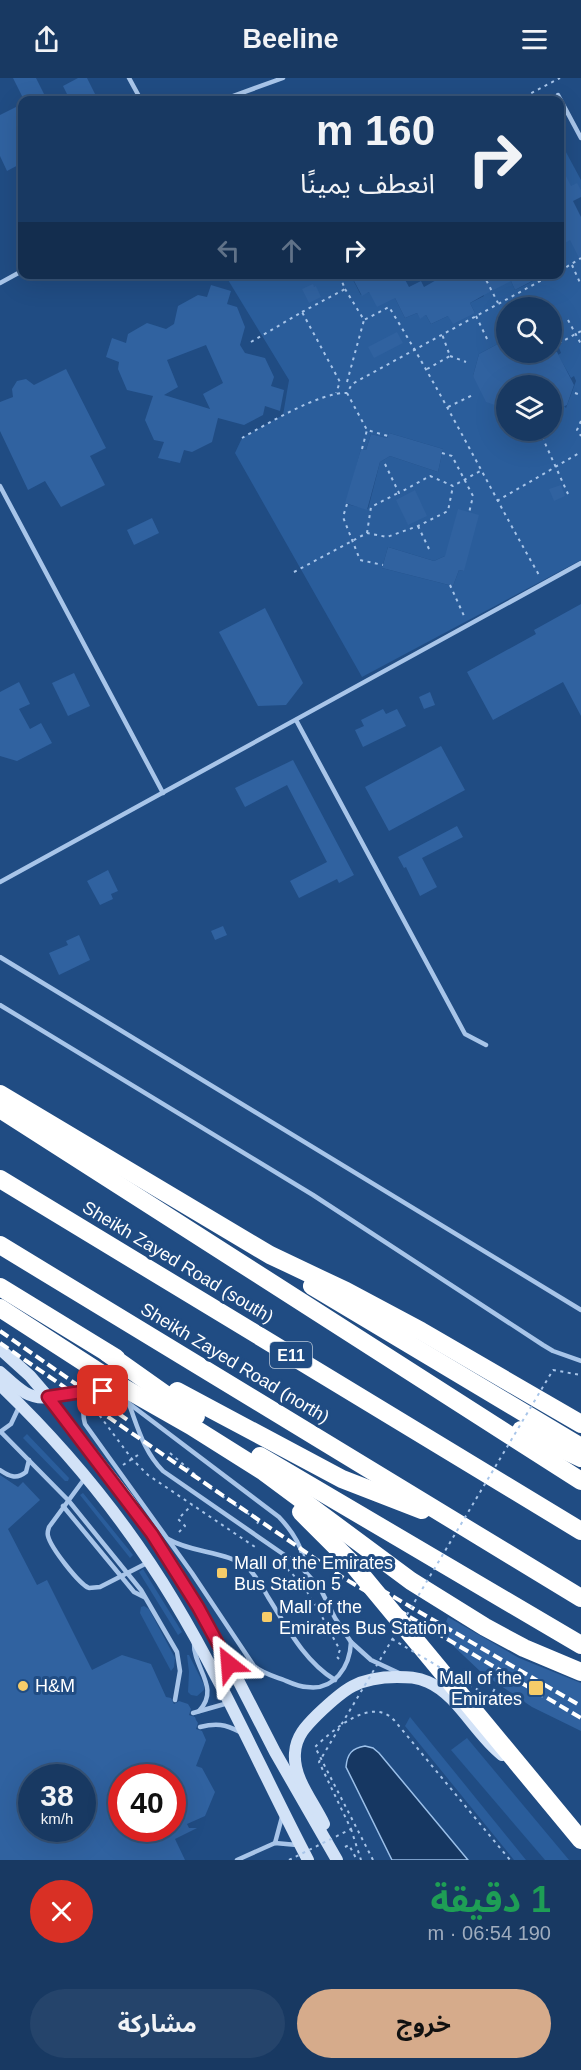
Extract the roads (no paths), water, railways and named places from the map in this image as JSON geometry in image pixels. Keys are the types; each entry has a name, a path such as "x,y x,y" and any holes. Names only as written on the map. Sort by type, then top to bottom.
{"highway":[{"path":"0,1095 270,1255 337,1302 581,1447"},
{"path":"0,1109 581,1481"},
{"path":"0,1124 196,1247 300,1294 513,1425 581,1458"},
{"name":"Sheikh Zayed Road (south)","path":"0,1179 581,1531"},
{"name":"Sheikh Zayed Road (north)","path":"0,1245 447,1517"},
{"path":"270,1255 346,1291 411,1326 581,1424"},
{"path":"0,1287 107,1353 342,1479 394,1501 447,1517 581,1598"},
{"path":"0,1308 119,1385 191,1425 264,1472 411,1581 485,1628 524,1648 581,1672"},
{"path":"107,1353 231,1439 581,1645"},
{"path":"191,1425 290,1502 328,1538 581,1840"}],"street":[{"path":"0,1349 30,1376 48,1397 152,1534 198,1607 280,1763 336,1858"},
{"path":"0,1372 25,1393 36,1397 48,1397"},
{"path":"0,1385 86,1477 149,1562 195,1637 308,1860"},
{"path":"336,1858 319,1814 296,1769 295,1754 298,1739 306,1726 345,1689 374,1678 413,1677 431,1683 447,1695 489,1743 522,1769"},
{"path":"228,1703 247,1699"}],"lane":[{"path":"129,78 139,96"},
{"path":"233,96 283,78"},
{"path":"564,106 581,138"},
{"path":"0,283 18,273"},
{"path":"0,486 163,793"},
{"path":"0,882 581,563"},
{"path":"296,720 465,1034 486,1045"},
{"path":"0,957 581,1310"},
{"path":"0,1005 313,1195 553,1352 581,1360"},
{"path":"48,1397 95,1390 110,1393 129,1404 279,1517 295,1536 304,1558 306,1571"},
{"path":"95,1390 85,1403 83,1413 85,1424 215,1605 254,1666 267,1674 303,1687 323,1686 335,1680 347,1663 351,1642"},
{"path":"20,1404 11,1424 0,1432 68,1500 141,1590 172,1641 179,1660 175,1700"},
{"path":"129,1404 144,1445 157,1465 169,1476 306,1571 320,1588 335,1618 351,1642 381,1665 413,1677"},
{"path":"0,1470 10,1476 19,1477 28,1468 29,1460"},
{"path":"86,1477 48,1527 48,1538 84,1586 95,1589 149,1562"},
{"path":"63,1506 137,1594 144,1597"},
{"path":"166,1538 183,1546 234,1560 250,1570 306,1655 319,1669 335,1680"},
{"path":"195,1637 196,1655 208,1688 206,1702 200,1711"},
{"path":"193,1713 228,1703"},
{"path":"200,1727 224,1724 244,1734"},
{"path":"275,1844 283,1812"},
{"path":"237,1860 275,1844 300,1846"}],"railway":[{"path":"0,1331 129,1421"},
{"path":"0,1343 342,1577 581,1718"},
{"path":"368,1582 581,1706"}],"place":[{"name":"Mall of the Emirates Bus Station 5","path":"222,1573"},
{"name":"Mall of the Emirates Bus Station","path":"267,1617"},
{"name":"H&M","path":"23,1686"},
{"name":"Mall of the Emirates","path":"536,1688"}]}
